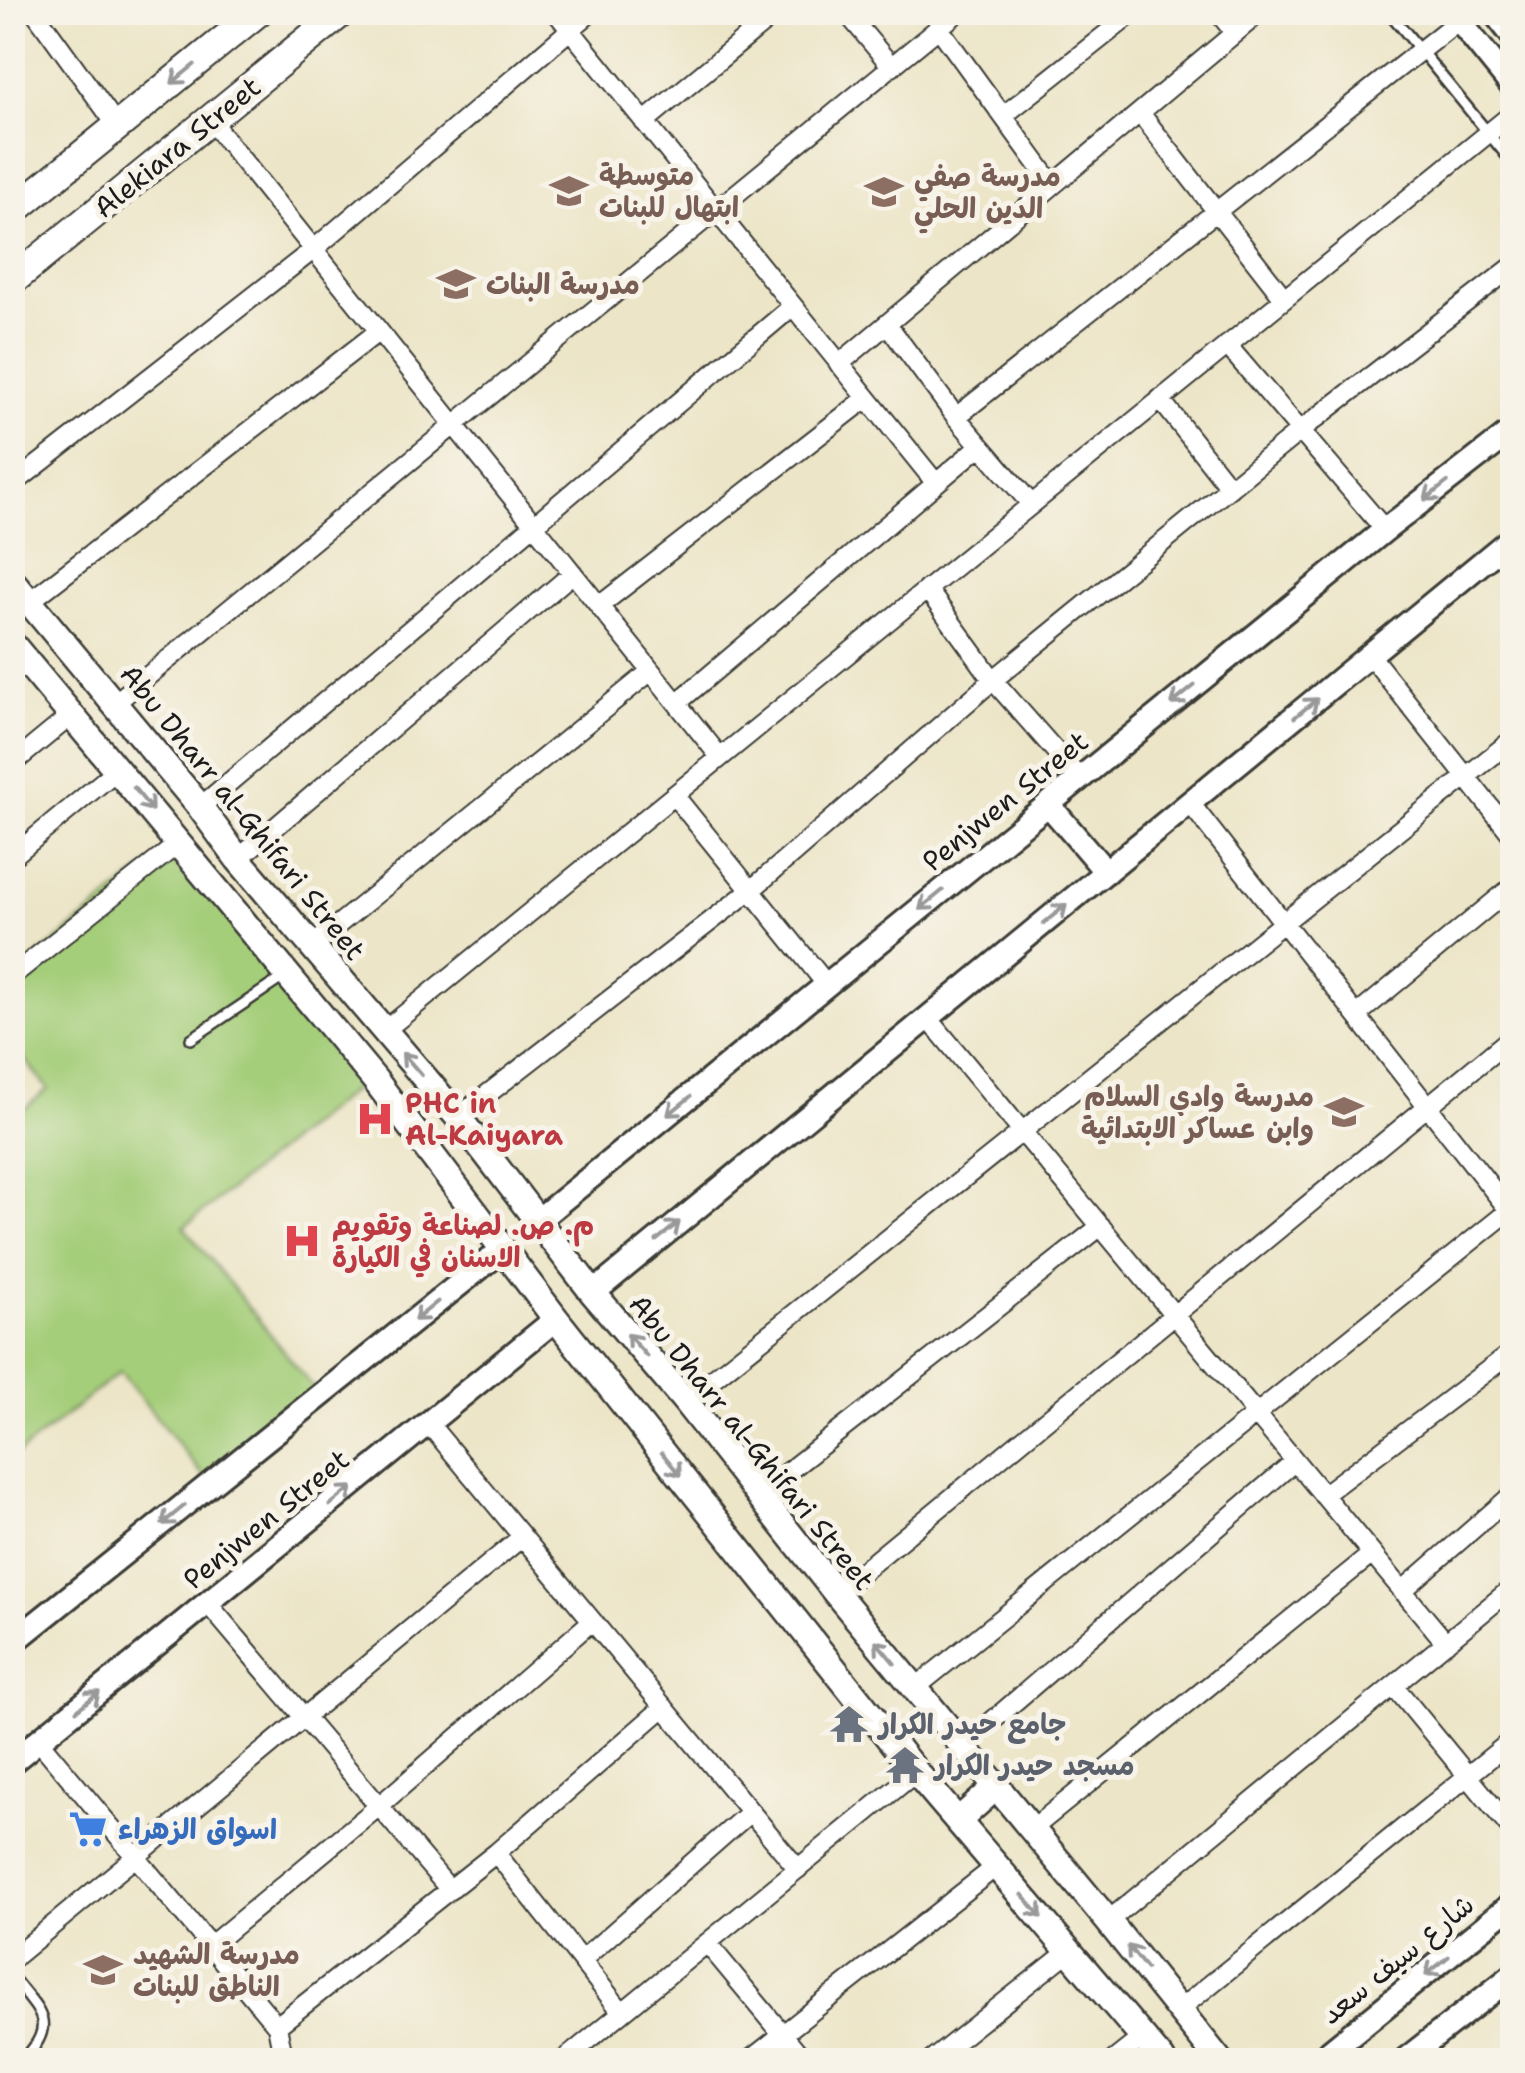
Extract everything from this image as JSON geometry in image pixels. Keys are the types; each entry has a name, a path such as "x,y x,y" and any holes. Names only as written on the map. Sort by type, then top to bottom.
{"main road":[{"name":"Alekiara Street","path":"12,212 258,12"},
{"name":"Alekiara Street","path":"12,281 342,12"},
{"name":"Abu Dharr al-Ghifari Street","path":"12,581 245,866 458,1117 593,1293 1219,2060"},
{"path":"12,644 375,1080 556,1320 916,1772 1162,2060"},
{"path":"223,896 245,866"},
{"path":"959,1820 996,1786"}],"street":[{"path":"34,12 118,126"},
{"path":"556,12 934,482"},
{"path":"12,485 313,250 591,12"},
{"path":"644,122 777,12"},
{"path":"846,12 892,67"},
{"path":"114,703 958,12"},
{"path":"1003,116 1134,12"},
{"path":"1218,12 1235,33"},
{"path":"840,364 1260,12"},
{"path":"1494,12 1512,35"},
{"path":"956,417 1456,16 1512,86"},
{"path":"940,28 1053,186"},
{"path":"1140,113 1284,298"},
{"path":"384,1031 1512,114"},
{"path":"210,120 720,757"},
{"path":"458,1117 751,890 993,680 1300,430 1512,267"},
{"path":"200,807 793,306"},
{"path":"886,324 956,417 1031,504"},
{"path":"29,602 379,331"},
{"path":"1226,345 1385,530"},
{"path":"599,606 867,398"},
{"path":"1160,400 1230,488"},
{"name":"Penjwen Street","path":"538,1220 1385,530 1512,431"},
{"path":"677,703 980,446"},
{"path":"593,1293 1512,538"},
{"path":"245,866 573,573"},
{"path":"927,589 993,680 1080,779"},
{"path":"1370,655 1512,835"},
{"path":"312,945 651,670"},
{"path":"12,764 73,714"},
{"path":"685,1401 1512,740"},
{"path":"12,857 118,768"},
{"path":"674,794 827,985"},
{"path":"915,1688 1511,1212 1190,803"},
{"path":"1048,804 1106,872"},
{"path":"12,976 179,843"},
{"path":"1357,1015 1512,887"},
{"path":"928,1018 1446,1643"},
{"path":"836,1593 1512,1037"},
{"path":"758,1495 1100,1226"},
{"path":"12,1643 502,1250"},
{"name":"Penjwen Street","path":"12,1762 556,1320"},
{"path":"1322,1495 1512,1352"},
{"path":"428,1424 798,1868"},
{"path":"963,1746 1294,1461"},
{"path":"1402,1591 1512,1495"},
{"path":"12,1960 522,1537"},
{"path":"1032,1829 1372,1554"},
{"path":"1108,1921 1512,1588"},
{"path":"209,1605 450,1890"},
{"path":"210,1946 592,1621"},
{"path":"1394,1686 1512,1830"},
{"path":"277,2026 496,1854 664,1707"},
{"path":"1180,2009 1512,1740"},
{"path":"39,1741 277,2026 280,2057"},
{"path":"564,2060 916,1772"},
{"path":"582,1960 749,1813"},
{"path":"496,1854 622,2012"},
{"path":"750,2060 998,1864"},
{"name":"شارع سيف سعد","path":"1319,2060 1512,1904"},
{"path":"707,1943 804,2060"},
{"path":"932,2060 1069,1951"},
{"path":"1406,2060 1512,1976"},
{"path":"1114,2060 1143,2037"}],"lane":[{"path":"1389,12 1512,162"},
{"path":"191,1039 288,974"},
{"path":"12,1978 44,2018 44,2034 23,2060"}],"green space":[{"path":"173,846 363,1082 184,1227 320,1396 210,1484 120,1372 13,1458 13,1118 48,1089 13,1045 13,976"}],"place":[{"name":"متوسطة ابتهال للبنات","path":"569,191"},
{"name":"مدرسة صفي الدين الحلي","path":"884,192"},
{"name":"مدرسة البنات","path":"456,284"},
{"name":"مدرسة وادي السلام وابن عساكر الابتدائية","path":"1344,1112"},
{"name":"PHC in Al-Kaiyara","path":"375,1119"},
{"name":"م. ص. لصناعة وتقويم الاسنان في الكيارة","path":"302,1241"},
{"name":"جامع حيدر الكرار","path":"849,1724"},
{"name":"مسجد حيدر الكرار","path":"905,1765"},
{"name":"اسواق الزهراء","path":"88,1829"},
{"name":"مدرسة الشهيد الناطق للبنات","path":"103,1970"}]}
